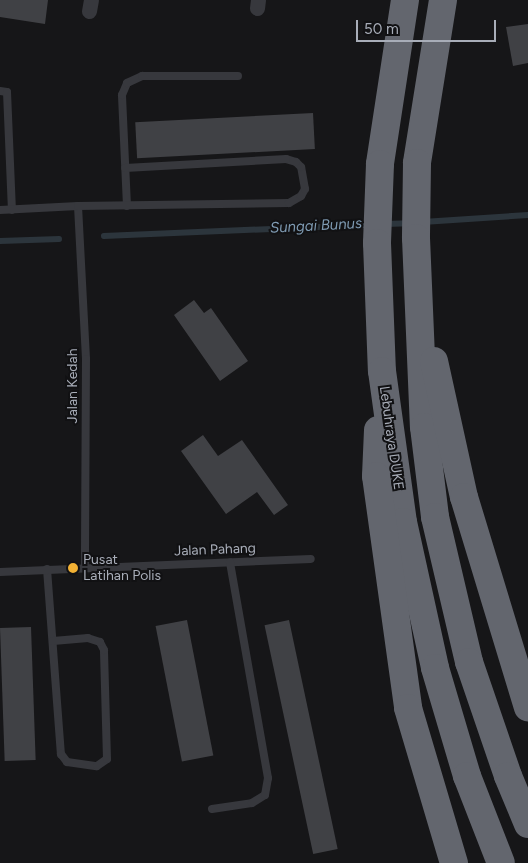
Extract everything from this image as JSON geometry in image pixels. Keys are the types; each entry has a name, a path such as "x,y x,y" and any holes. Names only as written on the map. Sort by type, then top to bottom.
{"highway":[{"name":"Lebuhraya DUKE","path":"405,0 380,164 378,243 382,371 403,522 435,668 468,776 501,863"},
{"path":"443,0 418,163 416,238 420,296 424,427 435,517 468,662 508,776 528,824"},
{"path":"420,296 464,497 528,708"},
{"path":"382,371 376,476 408,708 454,863"}],"lane":[{"path":"127,206 122,95 127,83 142,76 238,76"},
{"path":"4,92 12,210"},
{"path":"0,210 78,206 289,203 302,196 305,189 301,168 296,162 286,159 125,168"},
{"name":"Jalan Kedah","path":"78,206 86,359 85,567"},
{"name":"Jalan Pahang","path":"0,572 311,559"},
{"path":"212,809 252,803 265,795 268,778 230,562"},
{"path":"47,569 52,641 61,754 68,762 96,766 107,759 104,650 100,642 88,638 52,641"}],"building":[{"path":"0,0 48,0 45,24 0,17"},
{"path":"528,24 528,63 513,66 506,27"},
{"path":"313,113 315,149 137,158 135,122"},
{"path":"194,300 204,313 211,308 248,361 220,381 174,315"},
{"path":"203,435 218,456 242,440 288,505 274,515 257,492 226,514 181,451"},
{"path":"187,620 213,755 182,762 156,626"},
{"path":"289,620 338,849 313,854 265,625"},
{"path":"31,627 36,760 5,761 0,628"}],"waterway":[{"name":"Sungai Bunus","path":"423,222 528,215"},
{"name":"Sungai Bunus","path":"385,224 409,223"},
{"name":"Sungai Bunus","path":"104,236 371,225"},
{"name":"Sungai Bunus","path":"0,241 59,239"}],"place":[{"name":"Pusat Latihan Polis","path":"73,568"}]}
